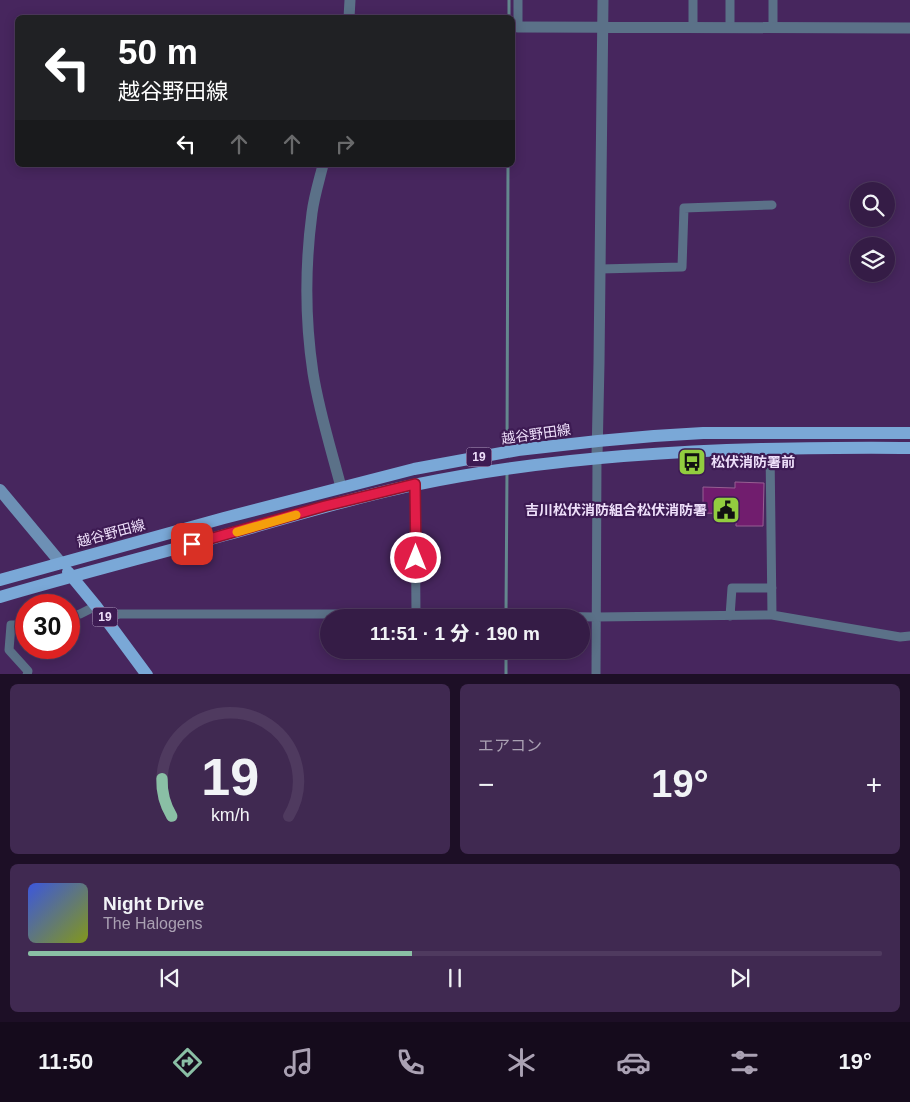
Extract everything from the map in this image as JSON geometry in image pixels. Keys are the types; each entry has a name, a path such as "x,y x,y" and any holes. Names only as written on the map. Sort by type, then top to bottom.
{"main road":[{"name":"越谷野田線","path":"0,580 60,562 341,487 414,469 518,450 598,441 703,433 910,433"},
{"name":"19","path":"0,596 226,535 325,506 415,484 522,466 597,457 694,451 862,447 910,448"},
{"path":"0,490 60,562"},
{"name":"19","path":"60,562 147,674"}],"street":[{"path":"349,15 350,0"},
{"path":"518,0 518,27 910,28"},
{"path":"596,674 603,0"},
{"path":"693,0 693,27"},
{"path":"730,0 730,27"},
{"path":"773,0 773,27"},
{"path":"323,167 312,212 306,287 313,374 341,487"},
{"path":"600,269 682,267 684,208 772,205"},
{"path":"770,449 772,615"},
{"path":"415,484 416,609"},
{"path":"730,616 732,588 772,588"},
{"path":"80,614 96,606"},
{"path":"106,619 119,614 320,614"},
{"path":"590,616 772,615 900,637 910,636"},
{"path":"15,625 11,625 9,650 15,657"},
{"path":"17,659 28,671 27,674"}],"building":[{"path":"735,482 764,483 763,526 736,526 736,514 703,513 703,487 735,488"}],"waterway":[{"path":"509,0 509,15"},
{"path":"507,449 508,167"},
{"path":"506,609 507,471"},
{"path":"506,659 506,674"}],"slow traffic":[{"path":"237,532 296,515"}],"place":[{"name":"松伏消防署前","path":"692,462"},
{"name":"吉川松伏消防組合松伏消防署","path":"726,510"}],"route":[{"path":"192,544 325,506 415,484 416,558"}]}
